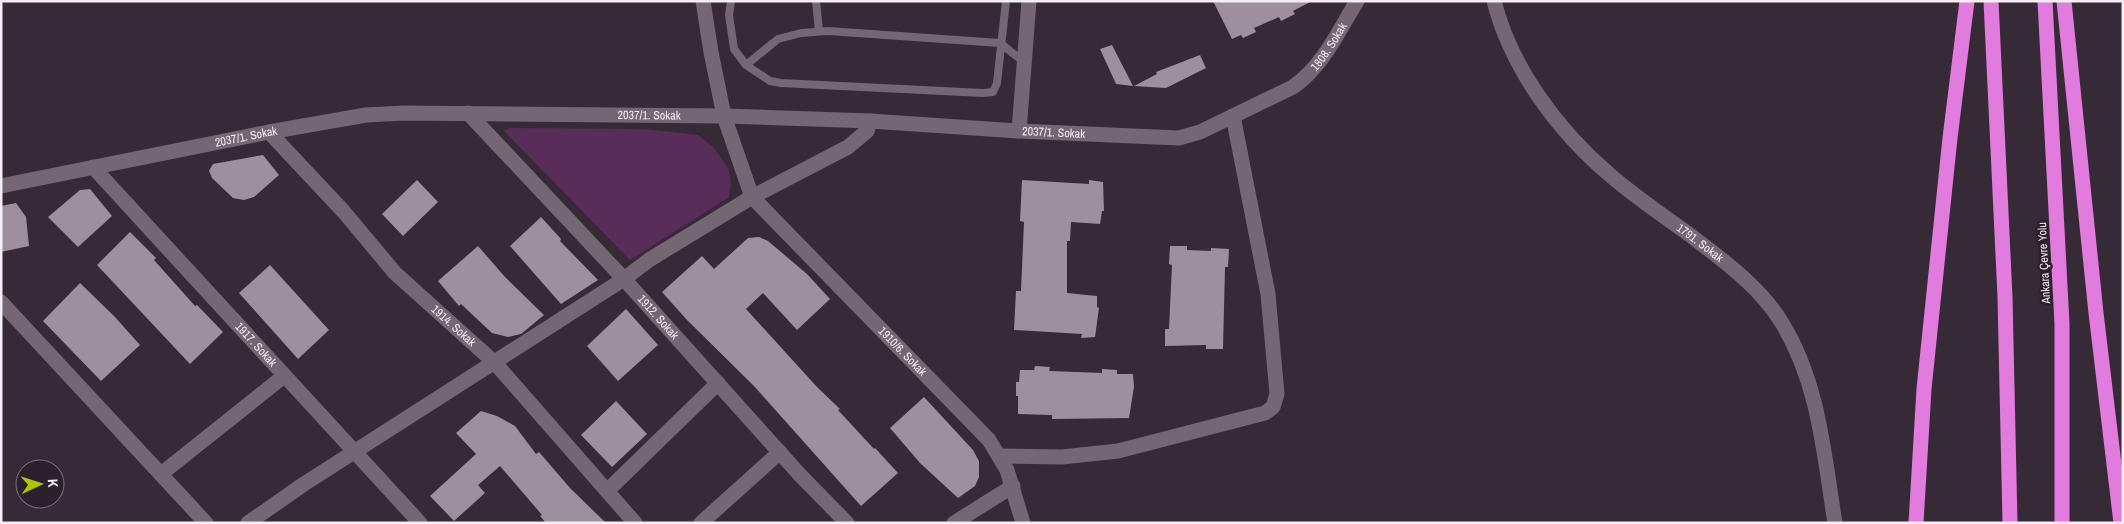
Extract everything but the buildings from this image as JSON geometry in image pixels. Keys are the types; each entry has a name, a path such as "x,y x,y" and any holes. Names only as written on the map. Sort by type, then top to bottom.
{"highway":[{"path":"1916,523 1924,389 1950,138 1967,1"},
{"path":"1991,1 2005,297 2010,523"},
{"name":"Ankara Çevre Yolu","path":"2045,1 2062,324 2062,523"},
{"path":"2064,1 2096,313 2121,523"}],"street":[{"path":"703,1 724,116 752,197"},
{"path":"1019,131 1029,1"},
{"name":"1808. Sokak","path":"1293,87 1316,68 1357,1"},
{"name":"1791. Sokak","path":"1494,1 1511,48 1525,73 1554,116 1578,144 1610,175 1720,258 1749,284 1781,321 1807,376 1814,399 1835,523"},
{"name":"2037/1. Sokak","path":"1,186 269,132 366,115 404,112 870,120 1019,131 1179,138 1200,132 1293,87"},
{"name":"1912. Sokak","path":"468,113 624,279 780,452 847,523"},
{"path":"999,456 1062,458 1118,451 1265,413 1273,407 1276,394 1270,309 1233,116"},
{"path":"248,523 624,279 650,260 752,197 848,147 867,131 870,120"},
{"name":"1914. Sokak","path":"269,132 344,212 395,273 495,363 635,523"},
{"name":"1917. Sokak","path":"93,167 420,523"},
{"name":"1910/6. Sokak","path":"752,197 989,440 1013,486 1023,523"},
{"path":"1,302 206,523"},
{"path":"161,474 284,376"},
{"path":"607,491 718,383"},
{"path":"701,523 780,452"},
{"path":"954,523 1013,486"}],"lane":[{"path":"731,1 729,15 734,49 746,65 770,81 781,84 987,93 993,92 997,82 1006,1"},
{"path":"816,1 819,31"},
{"path":"746,65 778,39 800,33 819,31 1000,44 1024,62"}],"shaded area":[{"path":"510,128 644,129 698,135 714,148 728,168 731,182 729,197 630,260 504,131"}]}
